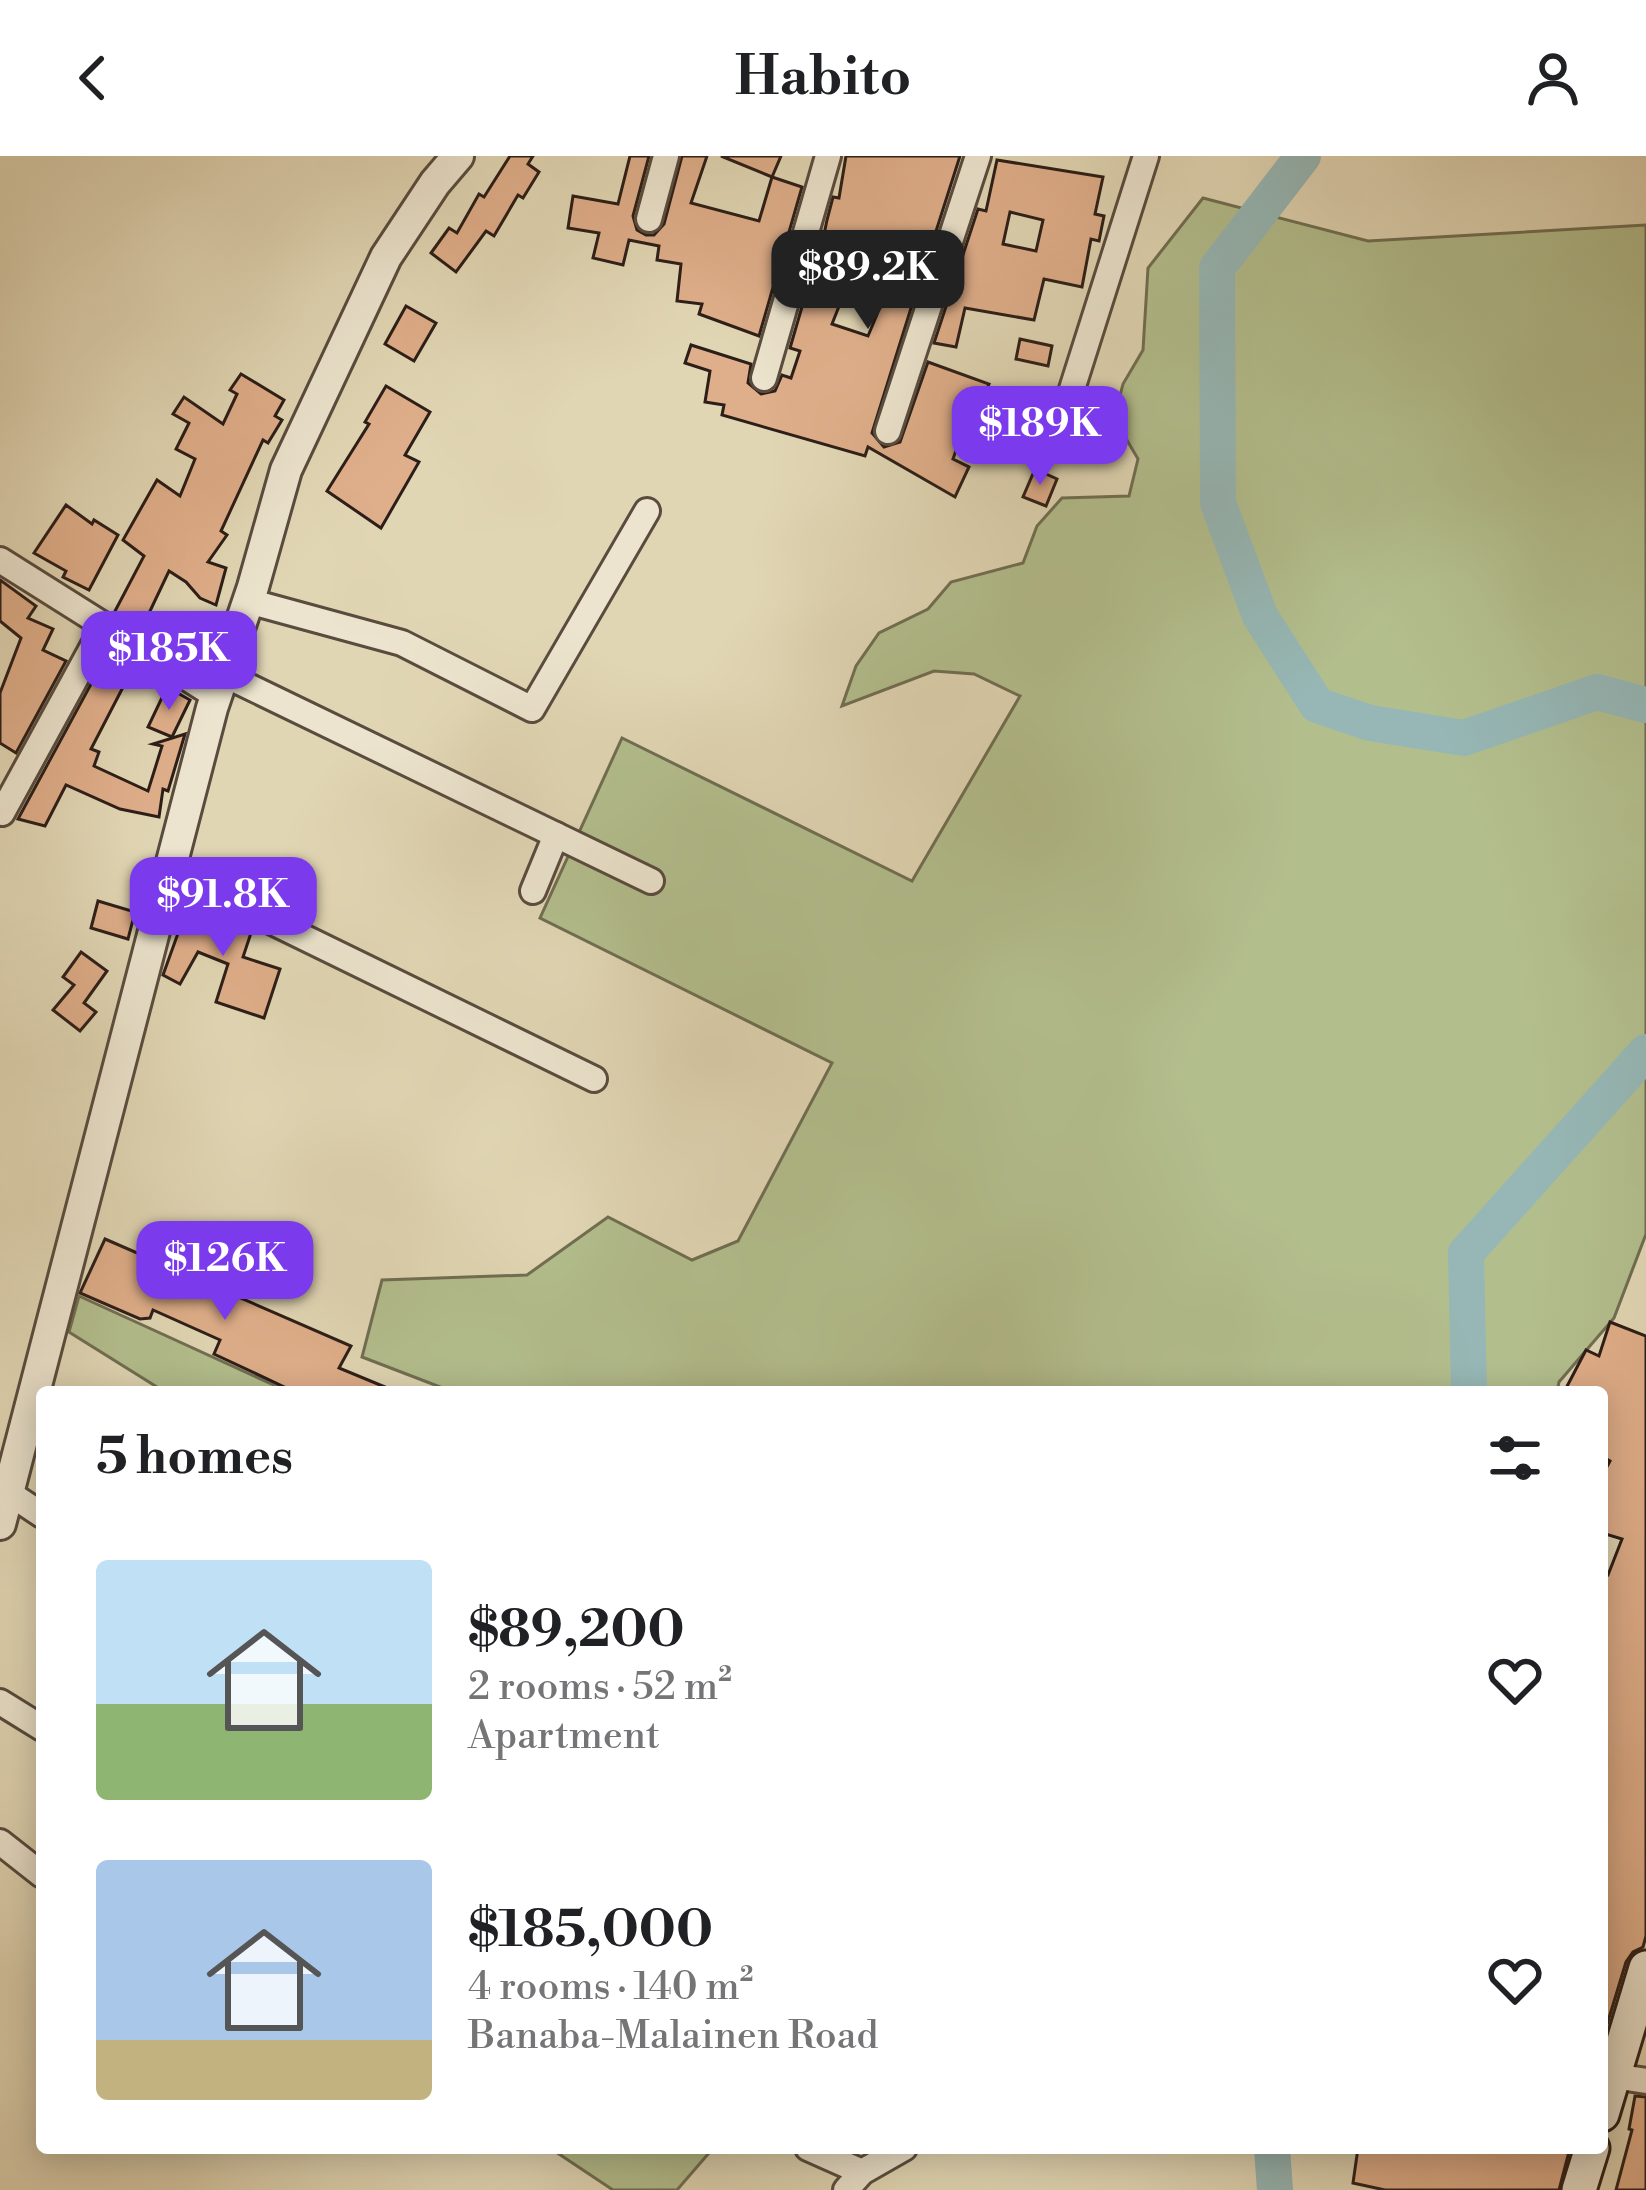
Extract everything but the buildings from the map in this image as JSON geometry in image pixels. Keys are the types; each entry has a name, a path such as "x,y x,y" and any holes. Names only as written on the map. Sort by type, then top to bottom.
{"main road":[{"path":"1608,2106 1630,2078 1642,1993"},
{"path":"1580,2190 1590,2154"}],"street":[{"path":"0,1524 219,685 286,470 386,257 458,156"},
{"path":"649,219 666,156"},
{"path":"764,378 828,156"},
{"path":"888,431 978,156"},
{"path":"1053,449 1147,156"},
{"path":"248,602 402,643 532,710 647,511"},
{"path":"0,561 103,628 651,881"},
{"path":"2,813 103,628"},
{"path":"533,891 556,835"},
{"path":"170,872 594,1079"},
{"path":"8,1493 36,1511"},
{"path":"0,1702 36,1724"},
{"path":"0,1842 36,1870"},
{"path":"816,2154 854,2181 895,2154"}],"green space":[{"path":"1203,198 1368,241 1646,225 1646,1234 1614,1318 1558,1386 437,1386 362,1357 382,1280 527,1275 608,1217 692,1260 738,1241 832,1063 540,918 622,738 912,881 1020,696 974,674 934,671 842,706 856,666 879,633 928,609 951,582 1023,563 1037,526 1062,498 1129,496 1138,459 1114,418 1123,384 1143,350 1148,268"},
{"path":"79,1296 276,1386 155,1386 69,1332"},
{"path":"559,2154 708,2154 677,2190 613,2190"}],"waterway":[{"path":"1303,156 1217,268 1218,503 1260,616 1317,705 1370,723 1464,738 1597,692 1646,705"},
{"path":"1469,1386 1466,1253 1646,1052"},
{"path":"1272,2154 1275,2190"}]}
